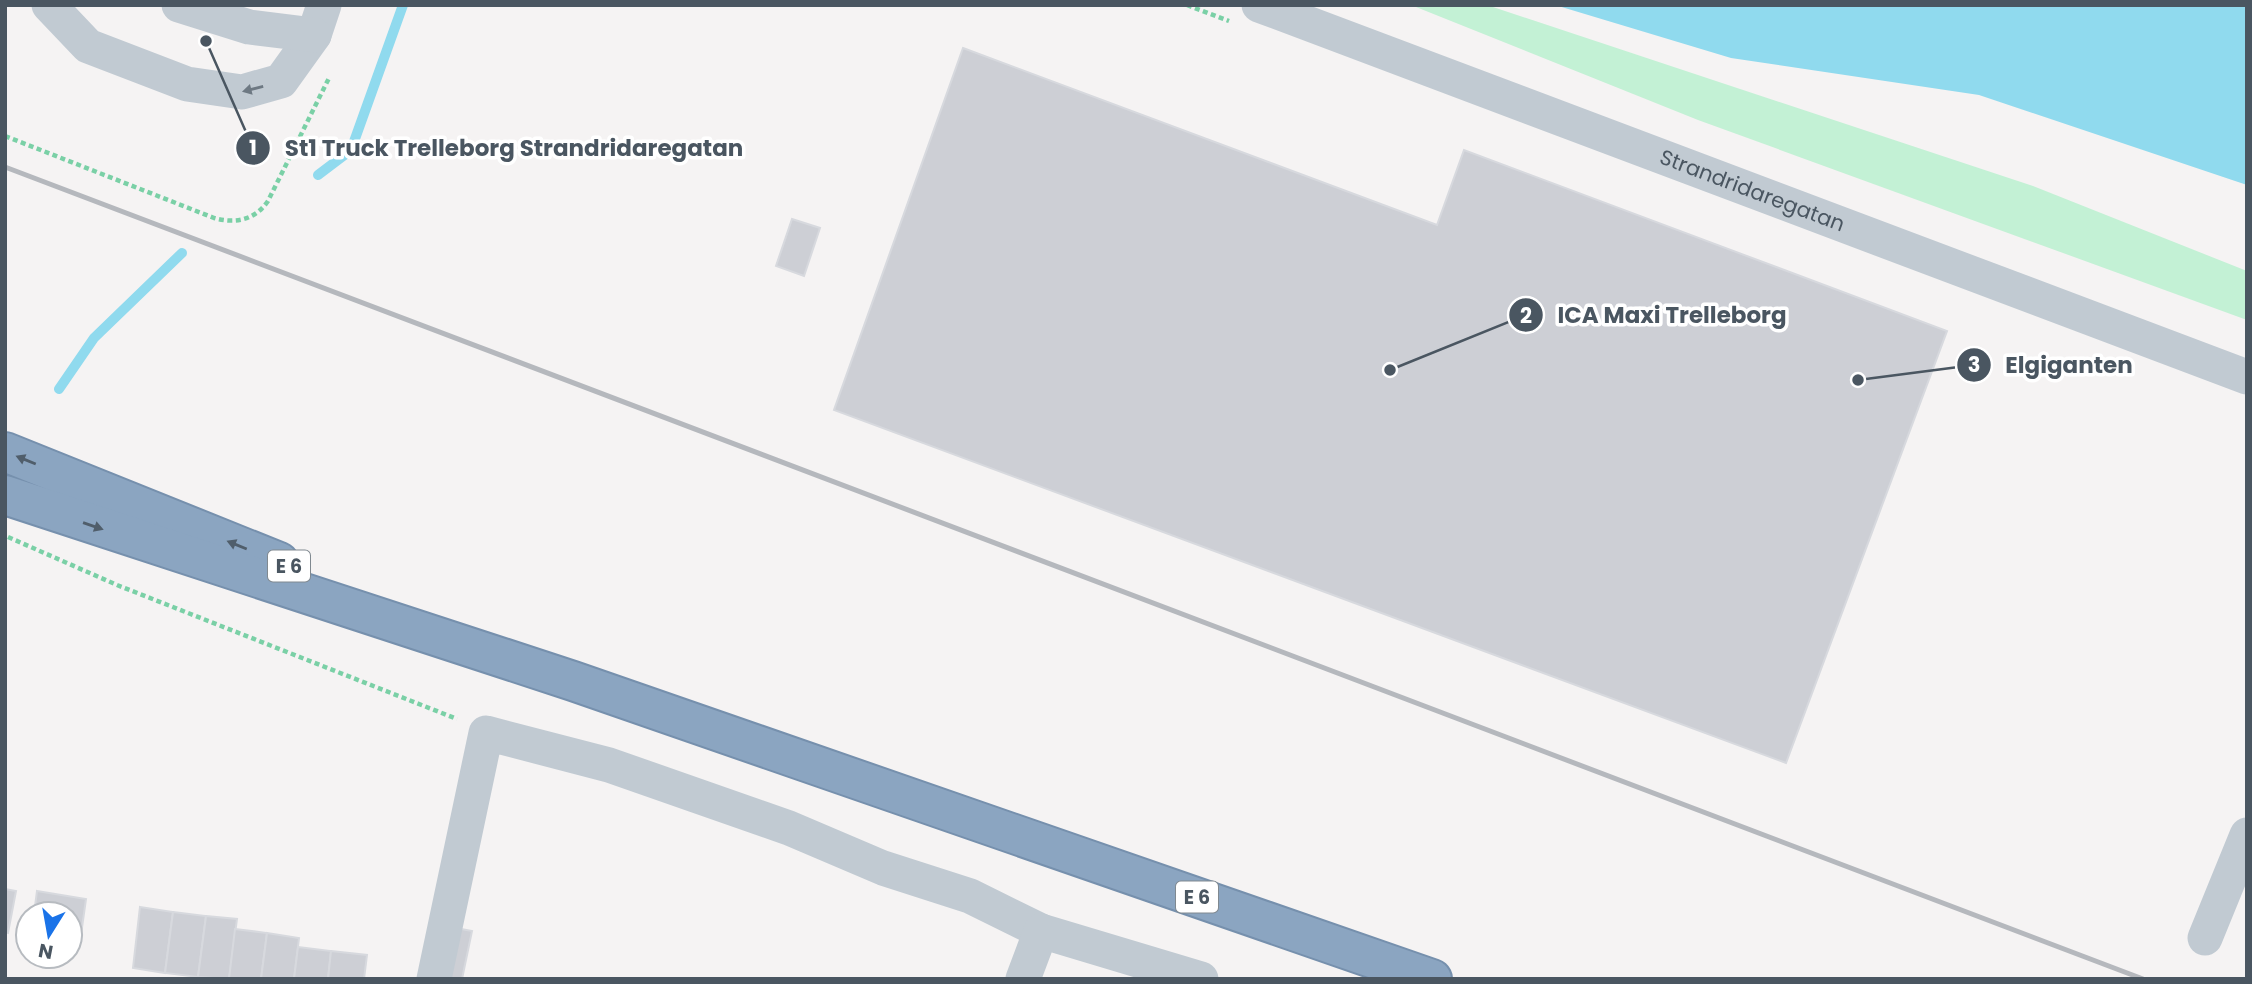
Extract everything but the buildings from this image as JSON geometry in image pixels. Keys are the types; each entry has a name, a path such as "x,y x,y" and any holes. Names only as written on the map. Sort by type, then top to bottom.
{"highway":[{"name":"E 6","path":"5,452 573,681"},
{"name":"E 6","path":"5,495 133,540 573,681 1432,979"}],"street":[{"path":"49,5 88,46 187,84 242,92 281,81 319,20"},
{"path":"179,5 249,27 319,20"},
{"name":"Strandridaregatan","path":"1259,5 2247,377"},
{"path":"434,979 486,733 609,765 789,828 883,868 970,896 1041,931 1201,979"},
{"path":"2205,939 2247,835"},
{"path":"1023,979 1041,931"}],"path":[{"path":"5,136 214,218 227,222 249,219 259,214 268,201 332,73"},
{"path":"5,536 117,585 442,711 486,733"}],"green space":[{"path":"1411,5 1487,5 2033,186 2247,271 2247,320 1698,120"}],"water":[{"path":"1555,5 2247,5 2247,185 1979,95 1731,58"}],"waterway":[{"path":"318,175 351,150 403,5"},
{"path":"59,389 94,338 182,253"}],"railway":[{"path":"5,167 2143,979"}],"place":[{"name":"St1 Truck Trelleborg Strandridaregatan","path":"206,41"},
{"name":"ICA Maxi Trelleborg","path":"1390,370"},
{"name":"Elgiganten","path":"1858,380"}]}
